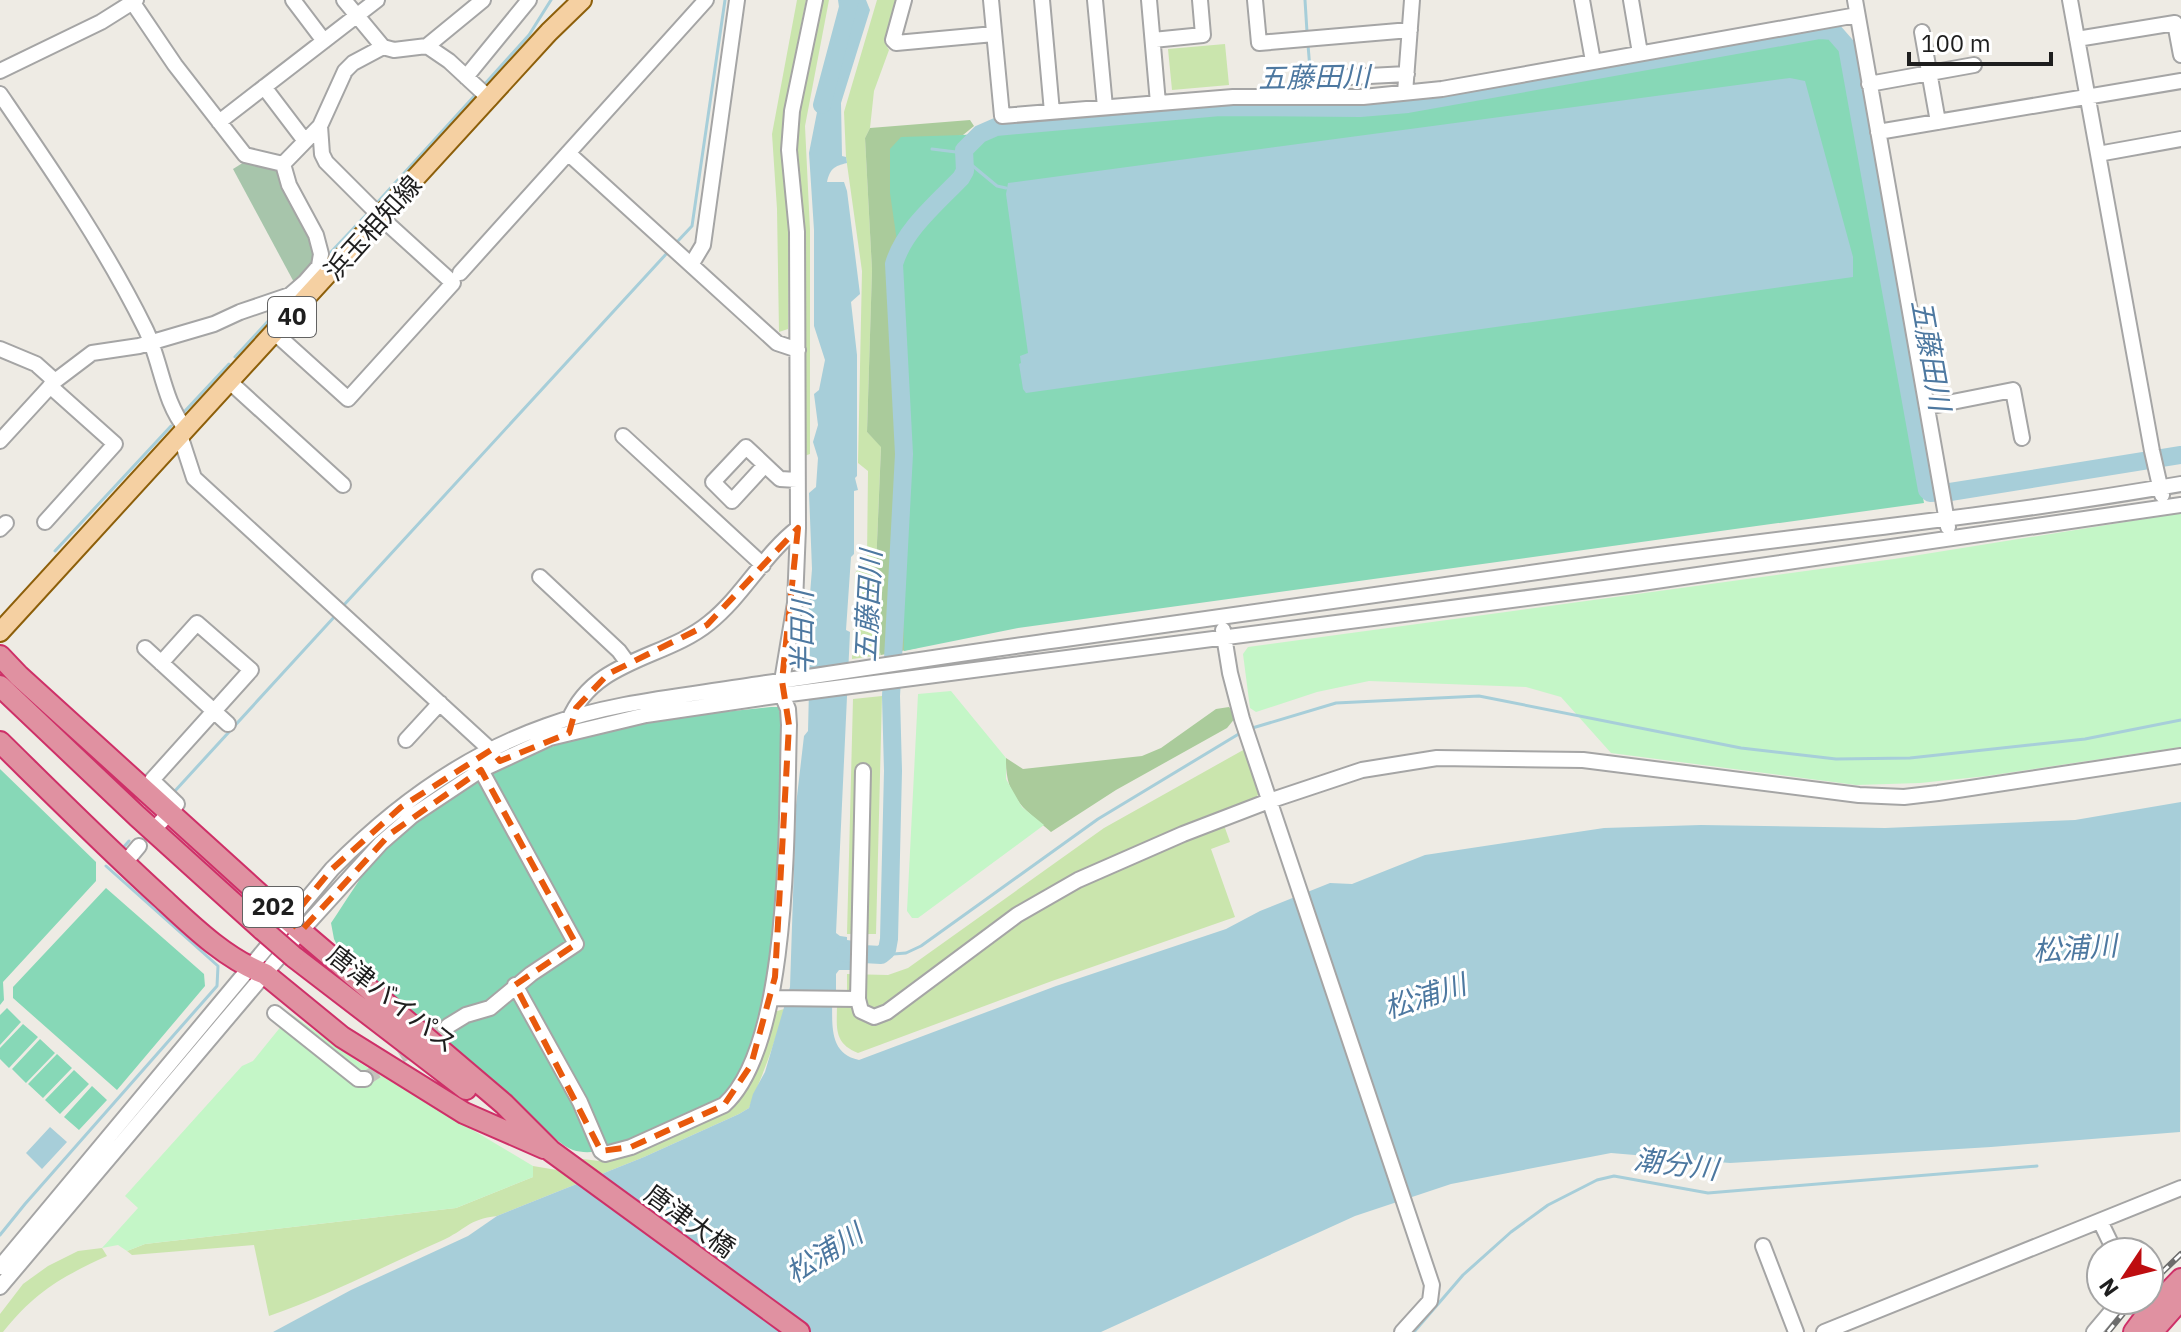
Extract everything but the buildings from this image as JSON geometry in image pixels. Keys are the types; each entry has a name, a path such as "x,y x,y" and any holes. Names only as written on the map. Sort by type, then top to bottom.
{"highway":[{"name":"202","path":"0,656 164,819 504,1104 551,1151"},
{"name":"唐津バイパス","path":"0,686 137,816 294,957 551,1151"},
{"name":"唐津バイパス","path":"0,704 137,816"},
{"name":"202","path":"0,742 124,864 200,933 258,971 342,1037 440,1098 476,1119 551,1151"},
{"name":"唐津大橋","path":"551,1151 799,1332"},
{"path":"2134,1332 2181,1279"},
{"path":"2149,1317 2181,1299"}],"main road":[{"name":"浜玉相知線","path":"0,632 582,0"}],"street":[{"path":"293,0 324,41"},
{"path":"344,0 383,47 394,50 427,46 449,61 490,99"},
{"path":"219,122 377,0"},
{"path":"427,46 483,0"},
{"path":"466,77 529,0"},
{"path":"460,273 706,0"},
{"path":"691,265 703,245 737,0"},
{"path":"515,985 605,1154 631,1147 709,1113 734,1096 757,1049 772,998 782,906 789,725 782,688 795,603 798,528 797,232 789,150 792,111 815,0"},
{"path":"904,0 893,40 896,43 994,34"},
{"path":"991,0 1002,116 1233,97 1315,98 1442,89 1640,53 1856,7 1950,539"},
{"path":"1042,0 1052,112"},
{"path":"1095,0 1105,107"},
{"path":"1149,0 1158,103"},
{"path":"1153,40 1203,35 1200,0"},
{"path":"1255,0 1259,43 1410,30"},
{"path":"1405,93 1412,0"},
{"path":"1582,0 1593,61"},
{"path":"1631,0 1640,53"},
{"path":"2070,0 2165,508"},
{"path":"0,71 17,60 101,22 133,1 175,65 245,155 283,164"},
{"path":"2077,39 2175,23 2181,55"},
{"path":"1922,32 1938,122"},
{"path":"283,164 320,126 345,71 353,63 383,47"},
{"path":"1869,84 1974,65"},
{"path":"1331,78 1407,74"},
{"path":"1878,132 2181,81"},
{"path":"264,87 305,141"},
{"path":"0,94 79,209 152,342 183,432 194,478 496,755"},
{"path":"276,334 348,399 453,283 326,162 322,154 320,126"},
{"path":"2098,154 2181,139"},
{"path":"568,153 777,343 798,350"},
{"path":"0,441 52,383 92,353 152,342 214,324 290,295 319,266 321,254 316,235 289,185 283,164"},
{"path":"0,349 36,364 115,444 45,522"},
{"path":"230,382 343,485"},
{"path":"1927,407 2013,390 2022,438"},
{"path":"623,436 763,565"},
{"path":"765,465 780,479 797,480"},
{"path":"0,1287 295,926 332,869 373,829 423,790 569,725 646,715 908,661 1629,559 1947,519 2181,484"},
{"path":"782,688 908,680 2181,505"},
{"path":"569,725 590,691 608,674 707,625 798,528"},
{"path":"540,577 627,662"},
{"path":"1221,618 1250,746 1433,1293 1430,1301 1402,1332"},
{"path":"161,663 197,623 251,670 152,780 177,804 164,819"},
{"path":"145,648 228,724"},
{"path":"406,740 440,703"},
{"path":"295,926 390,834 481,770 496,755"},
{"path":"863,771 858,999 864,1015 880,1016 1017,915 1078,880 1183,834 1362,770 1437,758 1583,760 1859,795 1904,797 2181,756"},
{"path":"448,1026 466,1015 490,1008 515,985 576,944 481,770"},
{"path":"124,864 139,846"},
{"path":"0,1267 258,971"},
{"path":"772,998 858,999"},
{"path":"275,1013 358,1079 365,1079"},
{"path":"1829,1331 2181,1188"},
{"path":"2100,1221 2107,1236"},
{"path":"1763,1246 1796,1332"},
{"path":"2094,1332 2108,1316"}],"highlighted area":[{"path":"798,528 782,681 789,725 775,977 751,1065 724,1105 631,1147 601,1151 515,985 576,944 481,770 390,834 301,931 289,921 332,869 401,807 491,750 500,761 569,733 576,708 608,674 707,625"}],"green space":[{"path":"797,0 806,0 784,110 782,147 789,228 788,329 779,332 772,134"},
{"path":"822,0 829,0 805,126 810,230 810,454 801,457 796,153 799,109"},
{"path":"877,0 899,0 886,45 889,50 874,91 870,128 865,138 872,270 867,432 881,446 876,567 864,582 864,613 881,655 852,659 855,573 867,559 868,471 858,463 862,271 846,157 844,112"},
{"path":"1825,35 1842,48 1924,503 1018,628 904,651 903,594 910,448 901,269 890,193 890,149 901,137 963,135 1221,113 1396,112"},
{"path":"1225,44 1229,85 1172,90 1168,49"},
{"path":"970,120 974,126 963,135 939,140 912,208 917,648 881,655 864,613 864,582 876,567 881,447 867,432 872,270 865,138 870,128"},
{"path":"249,159 281,166 312,234 316,259 296,286 233,169"},
{"path":"2181,513 2181,747 1987,776 1856,785 1611,753 1561,697 1526,687 1369,681 1317,692 1256,712 1250,708 1243,654 1248,647 1894,559"},
{"path":"951,691 1006,758 1006,779 1022,807 1044,825 918,918 912,918 907,911 918,694"},
{"path":"882,696 876,934 847,934 853,699"},
{"path":"780,707 784,727 775,939 763,1022 730,1097 630,1143 589,1152 573,1150 557,1140 339,949 331,923 376,858 424,814 482,777 546,749 608,729 668,718"},
{"path":"1229,707 1236,717 1227,728 1116,790 1051,832 1024,808 1012,792 1006,758 1023,769 1142,756 1161,748 1216,709"},
{"path":"1245,749 1260,793 1250,803 1220,814 1230,842 1211,849 1235,917 858,1053 840,1039 837,1004 847,1002 847,974 888,975 908,968 1104,828"},
{"path":"0,769 96,862 96,881 3,982 4,1000 0,1005"},
{"path":"106,888 204,974 205,986 117,1090 13,998 13,987"},
{"path":"7,1008 21,1022 0,1045 0,1015"},
{"path":"784,1009 749,1108 644,1157 497,1216 473,1222 441,1241 291,1308 269,1316 254,1245 132,1255 127,1251 145,1244 456,1208 533,1177 533,1166 563,1171 583,1159 607,1162 712,1116 774,1012"},
{"path":"291,1014 360,1063 533,1166 533,1177 456,1208 145,1244 127,1251 118,1245 102,1248 138,1208 125,1196 242,1066 253,1061"},
{"path":"23,1024 38,1037 9,1068 0,1059 0,1048"},
{"path":"40,1039 55,1053 26,1083 12,1069"},
{"path":"57,1054 72,1068 43,1098 28,1084"},
{"path":"74,1070 89,1084 60,1114 45,1100"},
{"path":"92,1086 107,1100 79,1130 64,1117"},
{"path":"102,1248 107,1256 50,1287 0,1332 0,1314 23,1284 48,1266 78,1251"}],"water":[{"name":"松浦川","path":"838,0 866,0 870,10 841,103 842,156 846,157 847,163 833,169 827,182 844,182 847,191 860,294 851,302 857,355 855,478 858,490 854,491 854,554 851,557 846,630 850,632 836,933 854,941 851,970 839,970 836,974 836,991 832,996 834,1035 841,1051 859,1060 1056,986 1226,929 1260,911 1330,883 1352,884 1425,855 1604,828 1701,825 1885,828 2075,820 2181,802 2180,1132 1730,1163 1611,1153 1451,1184 1355,1216 1101,1332 273,1332 351,1290 468,1236 497,1216 644,1157 739,1114 749,1108 765,1072 790,987 796,805 804,736 808,731 810,648 813,640 807,632 812,569 809,493 816,487 818,458 813,442 818,425 814,394 819,390 825,360 814,326 814,230 809,153 819,102 837,67"},
{"path":"1790,78 1805,81 1853,257 1853,277 1026,393 1023,389 1020,356 1028,353 1006,194 1008,183"},
{"path":"50,1127 67,1142 42,1169 26,1153"}],"waterway":[{"path":"483,86 529,35 551,0"},
{"path":"676,243 692,226 725,0"},
{"name":"半田川","path":"822,105 850,0"},
{"path":"1305,0 1307,32"},
{"name":"五藤田川","path":"845,953 881,955 887,950 889,939 893,771 891,696 904,454 894,264 913,228 961,178 965,171 964,150 980,134 996,127 1220,107 1360,108 1408,104 1820,30 1833,31 1847,47 1927,490 1930,493 1950,492 2181,455"},
{"path":"1308,45 1312,93"},
{"path":"375,205 477,93"},
{"path":"932,149 956,152 997,186 1006,188"},
{"path":"331,252 368,213"},
{"path":"343,606 668,252"},
{"path":"235,357 281,307"},
{"path":"184,412 229,364"},
{"path":"55,551 171,426"},
{"path":"174,792 336,615"},
{"path":"1249,729 1336,703 1479,696 1741,748 1836,759 1910,758 2085,739 2181,720"},
{"path":"881,955 906,953 921,946 1098,819 1242,732"},
{"path":"122,849 129,841"},
{"path":"0,1235 217,986 218,966 106,866"},
{"name":"潮分川","path":"1414,1332 1463,1275 1511,1232 1548,1205 1597,1180 1614,1176 1708,1193 2037,1166"}],"tunnel":[{"path":"365,1079 448,1026"}],"railway":[{"path":"2165,1270 2181,1254"},
{"path":"2108,1332 2121,1316"}]}
